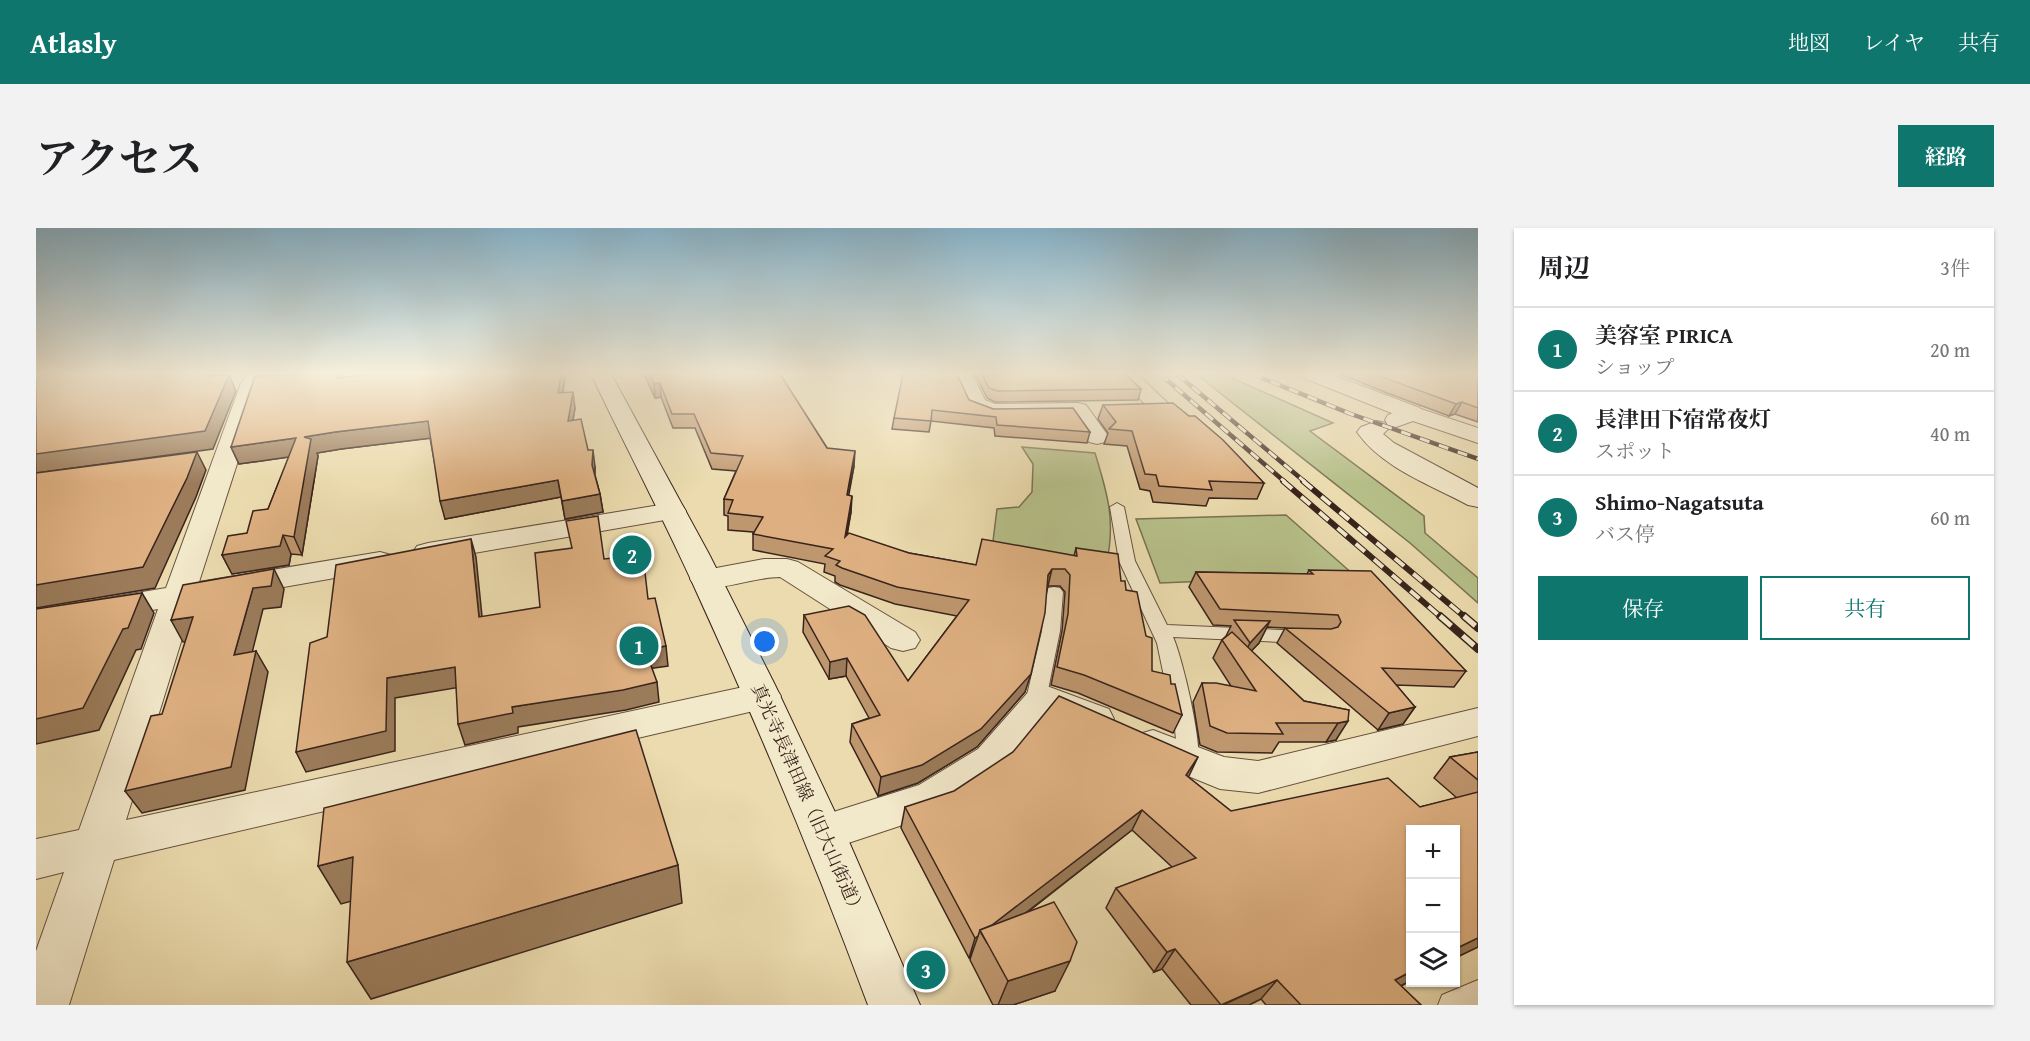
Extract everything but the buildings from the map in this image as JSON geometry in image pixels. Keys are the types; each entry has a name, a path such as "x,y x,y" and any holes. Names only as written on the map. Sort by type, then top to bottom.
{"street":[{"path":"43,1005 178,595 213,459 243,410"},
{"name":"真光寺長津田線（旧大山街道）","path":"620,410 706,579 762,696 824,833 894,1005"},
{"path":"989,410 1064,410"},
{"path":"1089,410 1097,437"},
{"path":"1377,410 1395,420 1478,436"},
{"path":"1453,421 1478,414"},
{"path":"1395,420 1369,432 1371,437 1424,471 1478,499"},
{"path":"36,620 672,511"},
{"path":"706,579 764,568 787,568 903,640"},
{"path":"36,859 762,696"},
{"path":"824,833 933,798 992,760 1044,698 1064,704 1189,761 1220,772 1258,777 1478,722"}],"lane":[{"path":"1117,507 1127,561 1166,643 1186,729 1189,761"},
{"path":"1037,696 1051,631 1054,592"},
{"path":"1159,631 1321,637"},
{"path":"1452,1005 1478,994"}],"green space":[{"path":"1242,410 1304,410 1333,423 1310,431 1424,516 1425,533 1478,578 1478,603 1410,543"},
{"path":"1022,447 1095,453 1109,509 1110,536 1106,566 992,549 997,509 1019,507 1032,492 1033,464"},
{"path":"1286,515 1354,575 1160,583 1136,519"}],"railway":[{"path":"1202,410 1285,482"},
{"path":"1220,410 1305,482"},
{"path":"1342,410 1478,459"},
{"path":"1283,481 1442,618"},
{"path":"1303,481 1466,618"},
{"path":"1440,616 1478,649"},
{"path":"1464,616 1478,628"}],"place":[{"name":"長津田下宿常夜灯","path":"632,555"},
{"name":"美容室 PIRICA","path":"639,646"},
{"name":"Shimo-Nagatsuta","path":"926,970"}]}
